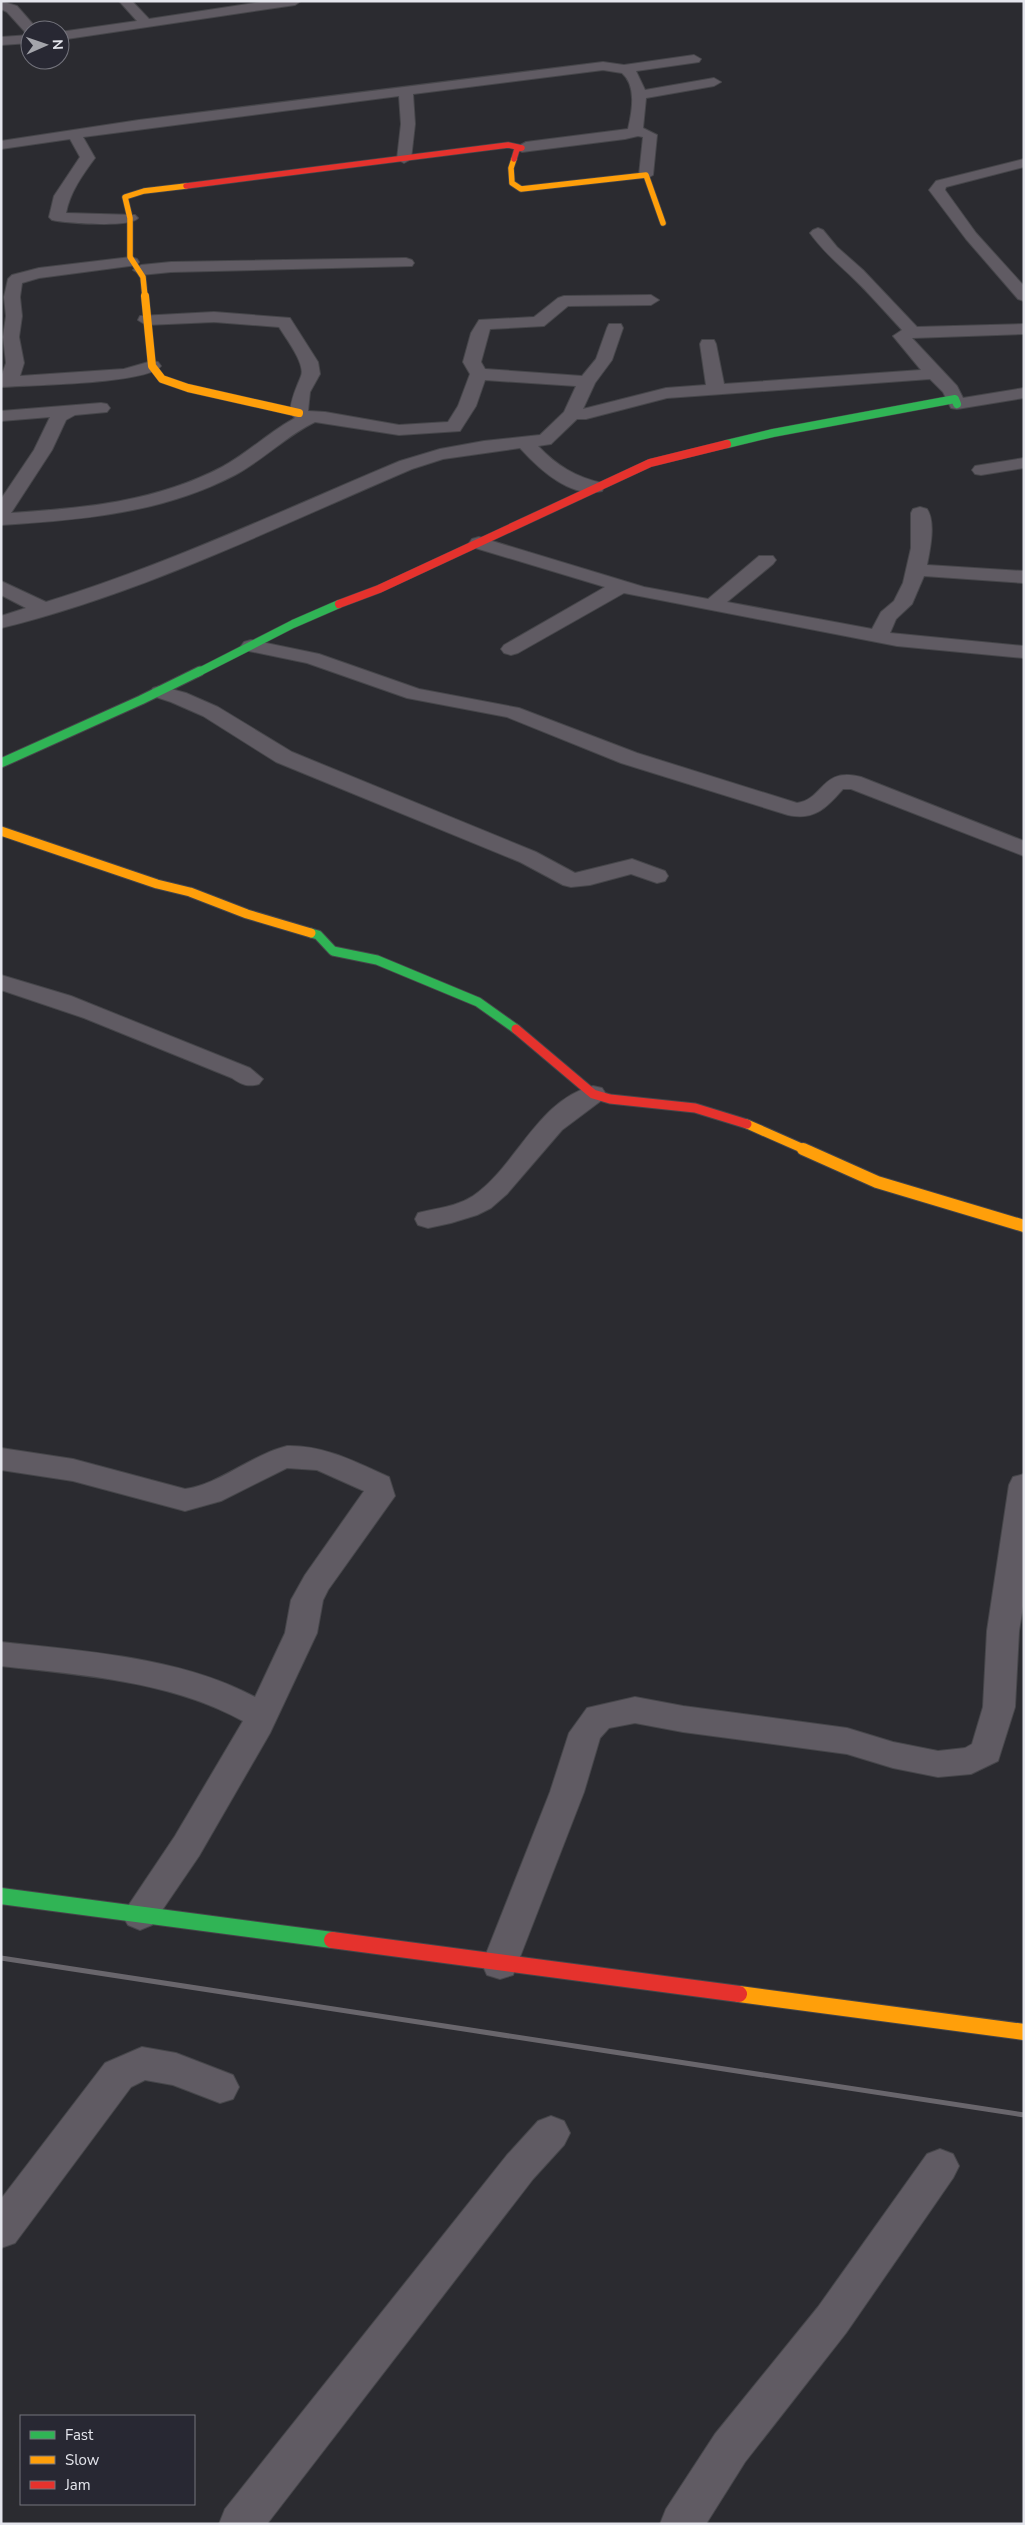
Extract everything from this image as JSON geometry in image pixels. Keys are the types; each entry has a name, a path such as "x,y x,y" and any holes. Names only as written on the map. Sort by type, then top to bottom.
{"street":[{"path":"125,1 147,24"},
{"path":"70,35 295,1"},
{"path":"1,4 12,8 22,20"},
{"path":"1,41 20,40"},
{"path":"1,145 74,133 603,66 624,69 694,58"},
{"path":"624,69 630,72 636,83 639,95 636,130"},
{"path":"639,95 714,82"},
{"path":"404,159 408,124 406,91"},
{"path":"646,175 521,189 512,183 511,168 517,149 545,143 625,135 636,130 650,136 646,175 664,223"},
{"path":"74,133 88,158 83,161 77,176 62,196 58,216 89,219 130,218"},
{"path":"479,374 467,406 454,428 399,430 325,417 303,416 188,388 162,379 152,366 146,320 146,294 136,266 130,218 125,197 144,192 325,167 500,146 522,148"},
{"path":"1024,163 941,184 937,190 971,236 1024,296"},
{"path":"818,233 832,250 857,273 913,332"},
{"path":"152,366 142,371 124,374 6,382 15,363 11,337 14,316 12,297 14,282 18,278 39,273 136,266 406,263"},
{"path":"479,374 472,362 479,333 485,324 538,322 564,301 615,302 651,300"},
{"path":"146,320 214,317 284,322 309,362 311,374 300,390 303,416"},
{"path":"1,622 42,608 100,592 156,571 406,466 440,454 484,446 545,440 572,414 587,382 604,360 615,328"},
{"path":"957,404 951,390 934,374 901,336 913,332 1024,329"},
{"path":"708,344 716,390"},
{"path":"479,374 587,382"},
{"path":"572,414 586,414 607,410 666,393 852,378 934,374"},
{"path":"957,404 1024,393"},
{"path":"1,763 41,743 160,692 302,618 379,589 650,463 753,437 955,399 957,404"},
{"path":"1,416 101,408"},
{"path":"1,514 43,450 55,421 71,410"},
{"path":"1,519 84,514 110,510 188,490 230,470 303,416"},
{"path":"526,443 549,466 568,479 595,487"},
{"path":"981,470 1024,463"},
{"path":"876,636 882,631 890,615 901,606 916,570 922,536 920,513"},
{"path":"479,543 641,592 713,604 832,630 923,643 1024,652"},
{"path":"713,604 766,560"},
{"path":"916,570 1024,578"},
{"path":"511,648 622,586"},
{"path":"1,587 42,608"},
{"path":"251,646 312,658 414,694 512,712 629,758 796,810 814,807 837,783 852,782 1024,849"},
{"path":"160,692 186,699 224,717 250,738 284,757 528,857 571,880 590,878 632,866 657,876"},
{"path":"1,831 158,884 190,892 247,914 318,935 333,951 377,960 478,1002 510,1024 592,1094 610,1099 694,1108 737,1120 877,1182 1024,1226"},
{"path":"1,982 92,1012 241,1073 250,1079"},
{"path":"428,1219 458,1213 474,1207 508,1177 532,1146 560,1118 575,1104 592,1094"},
{"path":"1,1459 73,1470 185,1500 195,1500 287,1458 324,1462 378,1486 380,1496 369,1506 316,1583 308,1600 301,1634 262,1716 187,1846 140,1915"},
{"path":"500,1964 567,1792 585,1733 599,1716 635,1710 683,1720 847,1741 893,1755 938,1764 971,1761 986,1752 999,1707 1003,1630 1023,1500"},
{"path":"1,1654 148,1674 242,1703 262,1716"},
{"path":"1,1896 500,1964 1024,2032"},
{"path":"1,2230 118,2075 142,2063 176,2069 220,2087"},
{"path":"240,2524 520,2167 551,2133"},
{"path":"680,2524 730,2448 832,2320 940,2166"}],"railway":[{"path":"1,1958 1024,2115"}],"traffic: fast":[{"path":"727,444 773,433 955,399 957,404"},
{"path":"1,763 141,700 271,634 339,604"},
{"path":"311,933 318,935 333,951 377,960 478,1002 516,1029"},
{"path":"1,1896 332,1940"}],"traffic: slow":[{"path":"514,159 511,168 512,183 521,189 646,175 663,223"},
{"path":"186,186 144,191 125,197 130,218 130,257 143,277 152,366 162,379 188,388 299,413"},
{"path":"1,831 157,884 190,892 247,914 311,933"},
{"path":"747,1124 877,1182 1024,1226"},
{"path":"739,1994 1024,2032"}],"traffic: jam":[{"path":"186,186 508,145 522,148 517,149 514,159"},
{"path":"339,604 379,589 650,463 727,444"},
{"path":"516,1029 593,1094 610,1099 695,1108 747,1124"},
{"path":"332,1940 739,1994"}]}
